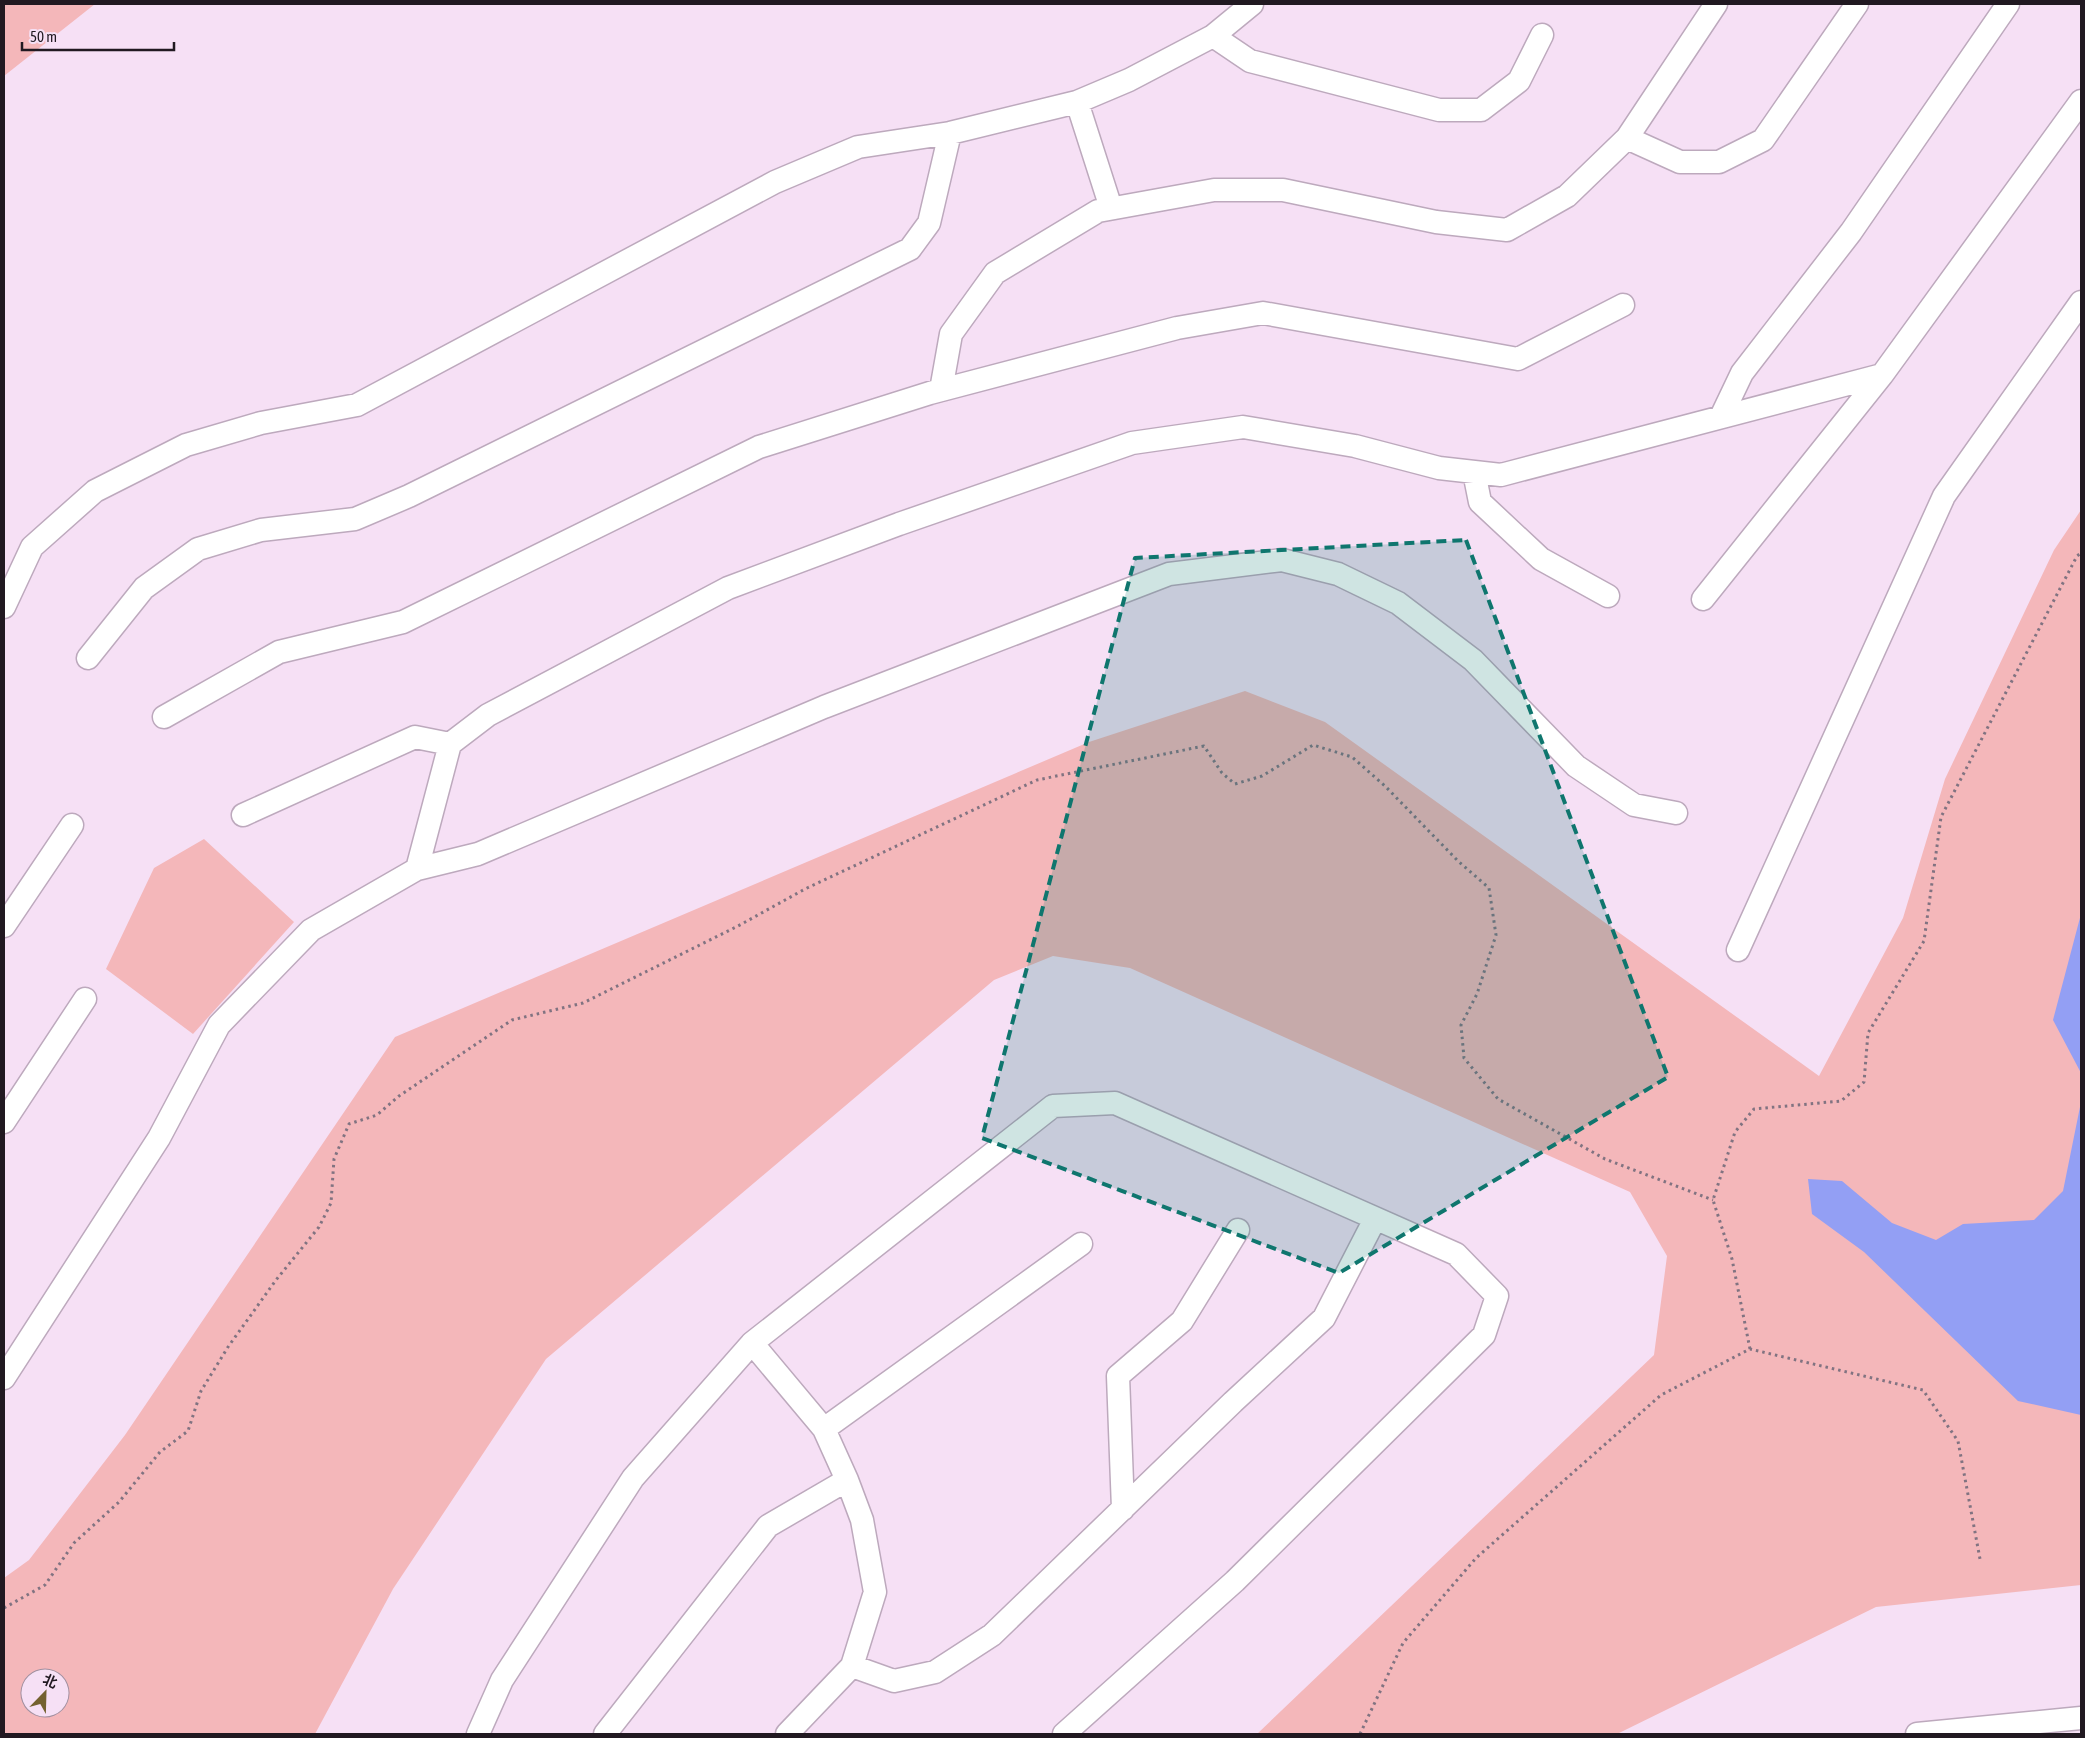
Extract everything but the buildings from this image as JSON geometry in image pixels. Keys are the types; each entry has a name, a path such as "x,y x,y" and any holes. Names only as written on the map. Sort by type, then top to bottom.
{"street":[{"path":"4,607 32,547 95,491 186,445 261,424 357,405 775,182 858,147 950,133 1077,102 1129,80 1213,36 1252,4"},
{"path":"941,390 951,334 995,273 1098,211 1214,190 1283,190 1436,222 1507,230 1567,196 1627,138 1716,4"},
{"path":"1627,138 1680,162 1720,162 1763,140 1857,4"},
{"path":"1721,417 1742,373 1851,232 2008,4"},
{"path":"1213,36 1250,60 1439,110 1481,110 1519,81 1542,34"},
{"path":"1703,598 1882,375 2081,100"},
{"path":"1077,102 1111,208"},
{"path":"88,658 144,588 198,548 261,530 355,518 409,496 910,249 929,223 950,133"},
{"path":"1738,950 1944,496 2081,302"},
{"path":"164,717 278,652 404,622 759,446 941,390 1177,328 1263,313 1518,359 1623,305"},
{"path":"417,869 450,744 488,715 728,588 899,524 1132,443 1243,427 1355,446 1439,468 1501,475 1882,375"},
{"path":"1474,472 1480,502 1541,559 1608,596"},
{"path":"4,1378 159,1138 219,1025 311,930 417,869 478,854 824,707 1169,574 1282,560 1338,574 1398,603 1473,660 1576,766 1634,805 1676,813"},
{"path":"244,815 415,737 450,744"},
{"path":"4,926 72,825"},
{"path":"4,1122 85,999"},
{"path":"478,1734 502,1680 633,1478 752,1343 1054,1106 1115,1103 1456,1254 1496,1296 1484,1335 1235,1581 1064,1734"},
{"path":"852,1666 894,1681 935,1672 992,1635 1324,1318 1375,1219"},
{"path":"1123,1509 1118,1376 1182,1321 1238,1230"},
{"path":"824,1429 1081,1244"},
{"path":"752,1343 824,1429 847,1480 862,1520 875,1592 852,1666 787,1734"},
{"path":"605,1734 768,1526 847,1480"},
{"path":"1917,1734 1977,1731 2081,1718"}],"path":[{"path":"1750,1349 1732,1259 1714,1200 1735,1132 1754,1109 1842,1101 1864,1082 1868,1033 1924,941 1941,817 2077,556 2081,553"},
{"path":"4,1608 45,1584 74,1543 118,1502 160,1452 188,1431 201,1391 228,1347 276,1280 319,1227 331,1203 334,1159 349,1124 377,1115 398,1096 512,1020 583,1003 738,926 805,889 1037,780 1204,746 1222,773 1235,784 1262,776 1313,745 1352,757 1385,786 1458,861 1489,888 1496,934 1478,994 1461,1025 1464,1058 1498,1099 1605,1159 1714,1200"},
{"path":"1360,1734 1403,1643 1476,1558 1661,1396 1750,1349 1923,1390 1958,1441 1980,1559"}],"highlighted area":[{"path":"1466,540 1668,1077 1339,1273 982,1138 1135,558"}],"shaded area":[{"path":"4,4 95,4 4,76"},
{"path":"2081,510 2081,1585 1876,1607 1617,1734 1257,1734 1654,1355 1667,1256 1630,1192 1130,968 1053,956 994,980 546,1359 393,1589 315,1734 4,1734 4,1578 29,1560 125,1435 395,1037 1089,742 1245,691 1325,722 1819,1076 1903,918 1945,779 2054,550"},
{"path":"204,839 294,922 193,1034 106,969 154,868"}],"water":[{"path":"2081,914 2081,1073 2053,1020"},
{"path":"2081,1102 2081,1415 2018,1401 1864,1252 1812,1214 1808,1179 1842,1181 1892,1223 1936,1240 1963,1224 2034,1220 2063,1191"}]}
